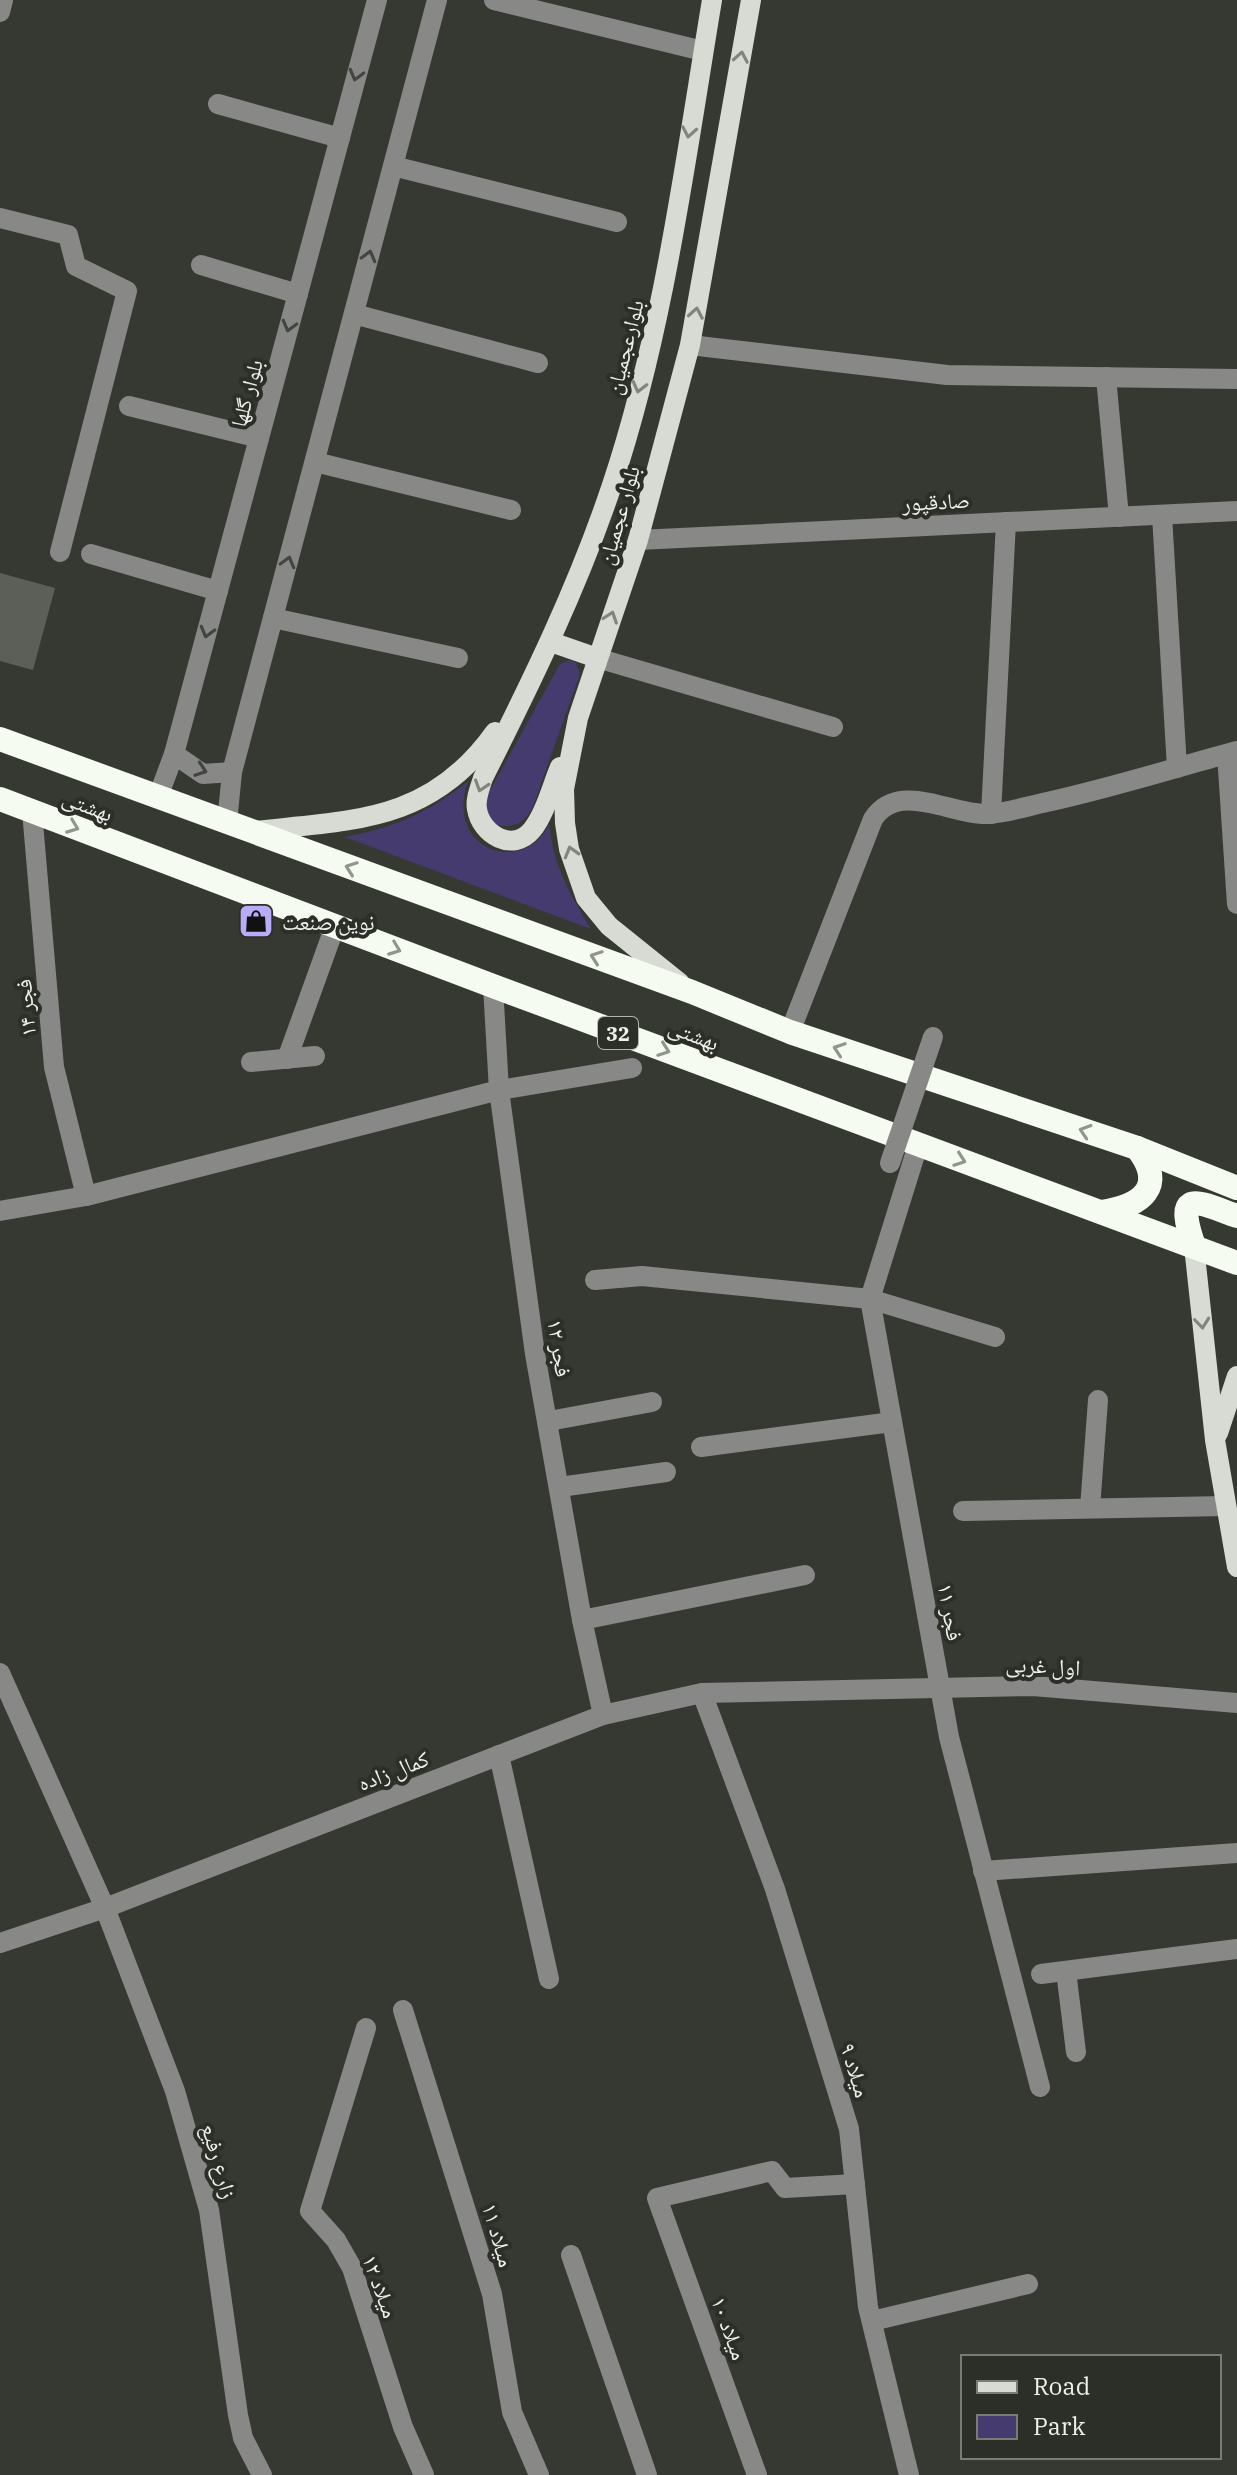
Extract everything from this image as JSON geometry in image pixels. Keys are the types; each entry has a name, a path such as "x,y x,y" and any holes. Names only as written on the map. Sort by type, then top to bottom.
{"highway":[{"name":"بهشتی","path":"0,739 692,992 790,1032 1137,1148 1237,1188"},
{"name":"بهشتی","path":"0,799 1237,1263"},
{"path":"1101,1212 1124,1208 1138,1201 1148,1190 1152,1174 1137,1148"},
{"path":"1194,1246 1184,1218 1185,1209 1190,1204 1198,1202 1237,1216"}],"main road":[{"name":"بلوارعجمیان","path":"526,690 551,642 612,485 630,421 659,309 712,0"},
{"name":"بلوار عجمیان","path":"692,992 609,926 586,898 569,849 565,823 566,772 578,718 638,540 690,345 751,0"},
{"path":"551,642 597,658"},
{"path":"526,690 483,778 477,799 477,811 492,835 504,841 517,840 531,832 578,718"},
{"path":"253,831 363,820 397,811 429,796 482,752 526,690"},
{"path":"1194,1246 1215,1440 1237,1567"},
{"path":"1215,1440 1237,1376"}],"street":[{"path":"0,12 3,0"},
{"name":"بلوار گلها","path":"158,797 174,754 377,0"},
{"path":"227,823 232,772 437,0"},
{"path":"494,0 703,51"},
{"path":"218,104 340,138"},
{"path":"393,166 617,222"},
{"path":"0,218 68,235 76,266 127,291 60,552"},
{"path":"201,265 298,294"},
{"path":"354,314 538,363"},
{"path":"690,345 947,375 1237,379"},
{"path":"1106,377 1119,517"},
{"path":"129,406 259,438"},
{"path":"315,462 511,510"},
{"name":"صادقپور","path":"638,540 1237,511"},
{"path":"1162,515 1177,768"},
{"path":"991,814 1006,522"},
{"path":"91,554 218,591"},
{"path":"273,618 458,658"},
{"path":"597,658 833,727"},
{"path":"790,1032 873,819 878,811 901,801 916,800 991,814 1075,796 1232,753 1237,904"},
{"path":"174,754 203,774 232,772"},
{"name":"فجر ۱۴","path":"32,811 54,1067 86,1196"},
{"path":"287,1059 335,926"},
{"name":"فجر ۱۲","path":"493,986 499,1090 535,1354 582,1620 603,1715"},
{"path":"890,1163 933,1037"},
{"path":"251,1062 315,1056"},
{"path":"0,1211 86,1196 499,1090 632,1068"},
{"name":"فجر ۱۱","path":"918,1145 870,1299 949,1737 1040,2087"},
{"path":"595,1280 642,1276 870,1299 995,1337"},
{"path":"1090,1508 1098,1400"},
{"path":"549,1421 652,1402"},
{"path":"701,1447 892,1422"},
{"path":"560,1487 666,1472"},
{"path":"963,1511 1226,1506"},
{"path":"582,1620 805,1575"},
{"name":"زارع رفیع","path":"0,1673 105,1908 175,2091 209,2210 243,2438 262,2475"},
{"name":"اول غربی","path":"702,1693 1033,1686 1237,1703"},
{"name":"کمال زاده","path":"0,1943 105,1908 603,1715 702,1693"},
{"name":"میلاد ۹","path":"702,1693 775,1889 849,2129 872,2321 909,2475"},
{"path":"499,1755 549,1979"},
{"path":"983,1871 1237,1853"},
{"path":"1041,1974 1237,1949"},
{"path":"1066,1971 1076,2052"},
{"name":"میلاد ۱۱","path":"403,2010 492,2294 512,2412 539,2475"},
{"name":"میلاد ۱۲","path":"366,2028 310,2211 336,2240 352,2268 403,2427 424,2475"},
{"name":"میلاد ۱۰","path":"757,2475 657,2198 772,2171 785,2188 855,2184"},
{"path":"571,2255 647,2475"},
{"path":"872,2321 1028,2284"}],"green space":[{"path":"570,660 576,663 580,674 532,809 516,824 494,824 485,812 488,794 560,664"},
{"path":"468,781 463,805 467,825 477,840 490,849 507,852 523,849 538,840 549,824 564,879 591,929 345,837 411,817 440,802"}],"building":[{"path":"0,573 55,588 33,670 0,661"}],"place":[{"name":"نوین صنعت","path":"256,921"}]}
